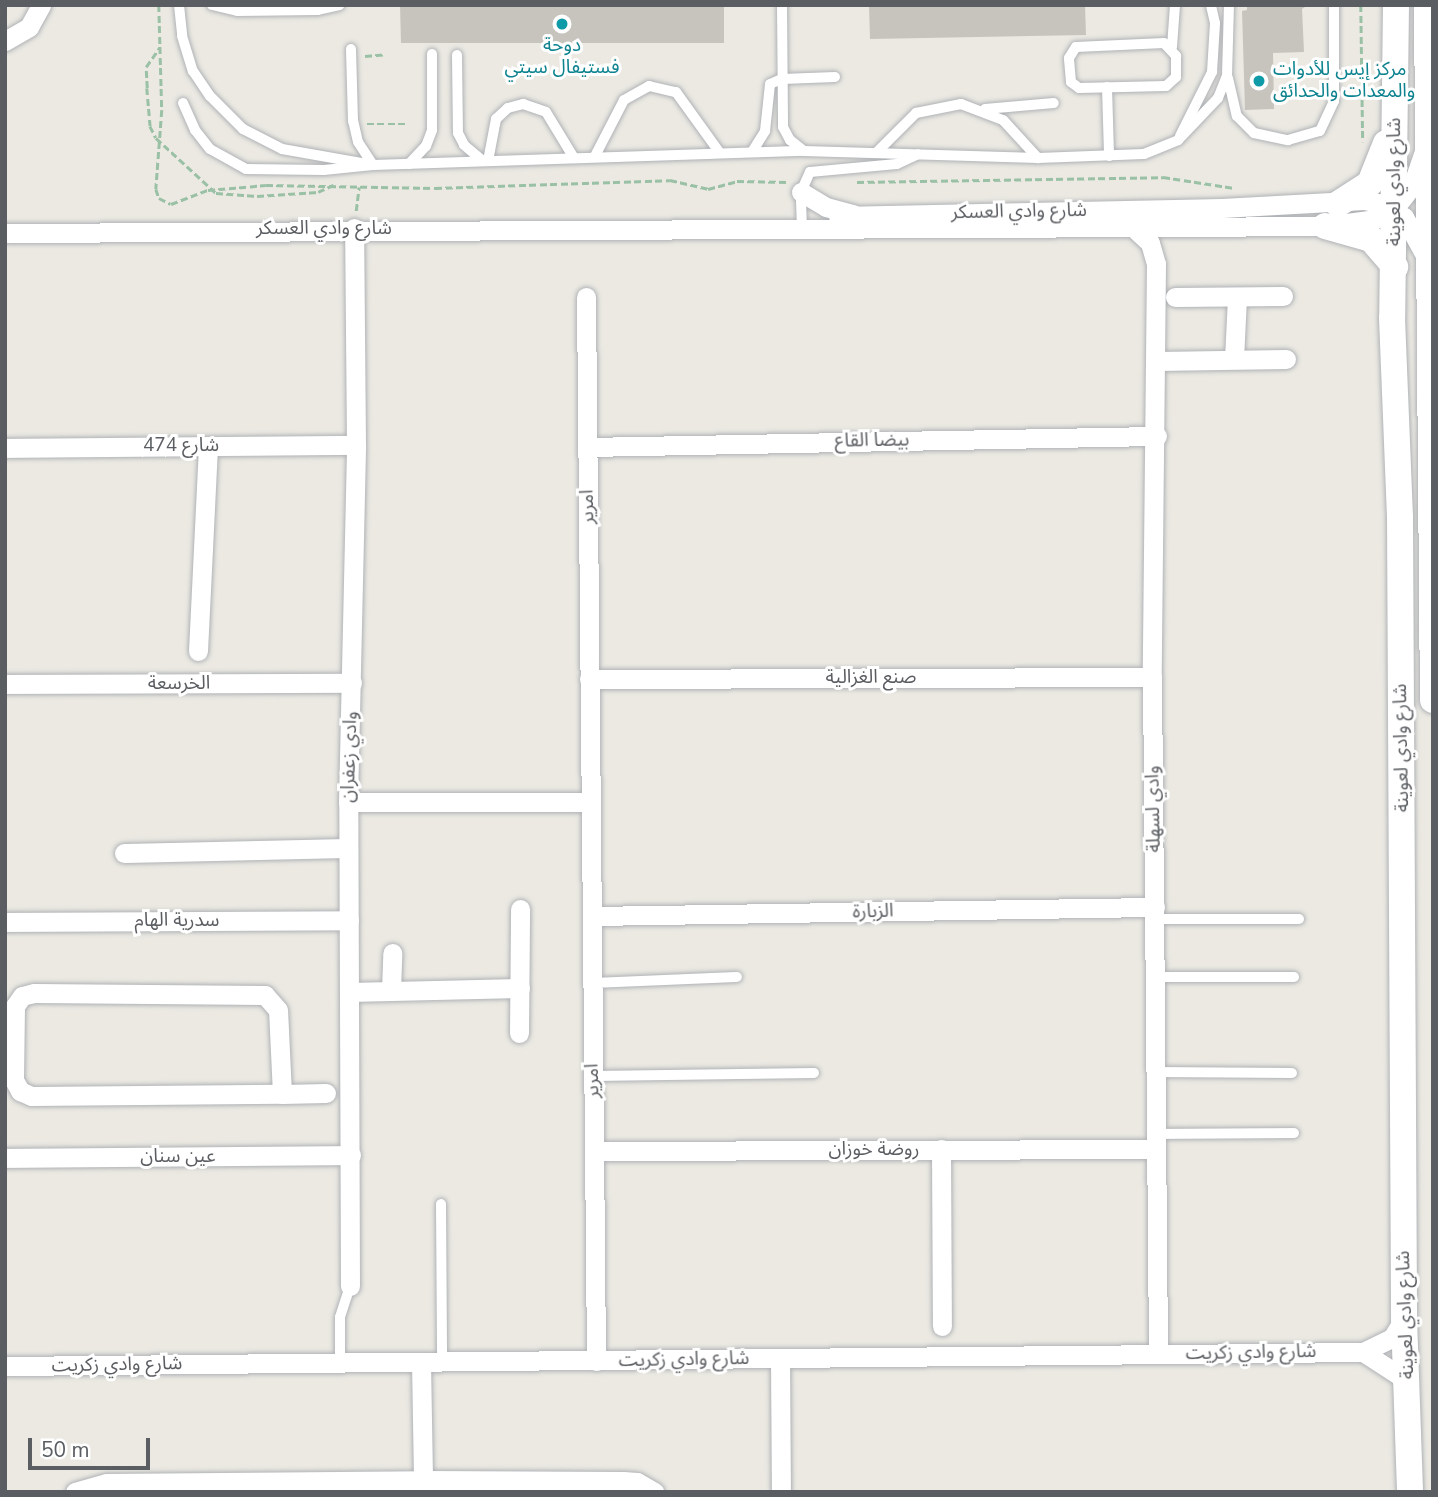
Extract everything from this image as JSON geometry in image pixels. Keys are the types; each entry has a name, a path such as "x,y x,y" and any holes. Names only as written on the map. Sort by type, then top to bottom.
{"main road":[{"name":"شارع وادي لعوينة","path":"1396,5 1394,209 1404,1319 1410,1492"},
{"name":"شارع وادي لعوينة","path":"1427,5 1426,258 1433,700"},
{"path":"1395,267 1371,239 1331,215 1363,191 1377,174 1396,90"}],"street":[{"path":"5,41 29,26 41,5"},
{"path":"1426,258 1412,227 1394,209 1414,182 1427,139"},
{"path":"801,192 826,207 861,215"},
{"name":"شارع وادي العسكر","path":"5,233 354,228 643,230 665,224 801,223 1176,228 1331,215 1364,200 1394,209"},
{"name":"شارع وادي العسكر","path":"801,223 861,215 1331,215"},
{"name":"وادي زعفران","path":"350,1286 348,802 356,445 354,228"},
{"name":"وادي لسهلة","path":"1134,228 1150,243 1156,264 1157,436 1152,677 1154,1141 1158,1354"},
{"name":"وادي لسهلة","path":"1156,264 1162,244 1176,228"},
{"path":"1175,298 1283,296"},
{"name":"امرير","path":"586,297 596,1361"},
{"path":"1234,359 1237,297"},
{"path":"1157,361 1286,359"},
{"name":"بيضا القاع","path":"587,446 1157,436"},
{"name":"شارع 474","path":"5,448 356,445"},
{"path":"198,650 208,446"},
{"name":"صنع الغزالية","path":"590,680 1152,677"},
{"name":"الخرسعة","path":"5,684 352,683"},
{"path":"348,802 590,802"},
{"path":"124,853 348,848"},
{"path":"519,1033 520,909"},
{"name":"الزبارة","path":"592,916 1155,913"},
{"name":"سدرية الهام","path":"5,922 349,920"},
{"path":"391,991 392,954"},
{"path":"349,992 520,988"},
{"path":"282,1094 278,1010 271,999 259,993 28,993 15,1006 10,1049 16,1086 31,1096 282,1094 326,1093"},
{"name":"روضة خوزان","path":"594,1151 941,1149 1154,1141"},
{"path":"941,1149 942,1326"},
{"name":"عين سنان","path":"5,1158 351,1155"},
{"name":"شارع وادي زكريت","path":"1363,1352 1392,1338 1404,1319"},
{"name":"شارع وادي زكريت","path":"5,1366 1363,1352 1387,1363 1408,1381"},
{"path":"779,1358 781,1492"},
{"path":"421,1362 423,1480"},
{"path":"75,1492 93,1484 239,1487 423,1480 623,1481 637,1482 654,1492"}],"lane":[{"path":"179,5 182,36 193,71 210,96 243,129 282,149 373,164"},
{"path":"212,5 237,11 318,10 339,5"},
{"path":"782,5 783,127 790,140 804,151"},
{"path":"1172,47 1164,43 1085,45 1073,50 1069,58 1073,85 1107,87 1170,84 1177,74 1172,47 1175,5"},
{"path":"1178,140 1212,72 1215,23 1211,5"},
{"path":"1229,5 1227,76 1237,116 1254,133 1288,140 1320,131 1329,119 1334,101 1334,5"},
{"path":"351,49 353,121 358,142 373,164"},
{"path":"409,164 426,146 432,130 432,54"},
{"path":"457,55 458,133 464,145 486,161"},
{"path":"183,103 195,130 210,149 246,169 324,170 373,164 804,151 1038,158 1144,154 1178,140 1208,113 1227,76"},
{"path":"752,152 765,131 767,87 782,79 835,77"},
{"path":"594,156 624,100 649,86 676,92 720,153"},
{"path":"1107,87 1109,156"},
{"path":"984,110 1054,103"},
{"path":"486,161 496,119 508,108 523,104 546,112 574,158"},
{"path":"876,153 906,121 928,108 961,104 984,110 1003,120 1038,158"},
{"path":"801,223 801,192 813,170 897,164 919,154"},
{"path":"1155,913 1299,919"},
{"path":"1155,976 1294,976"},
{"path":"592,983 737,977"},
{"path":"1154,1072 1293,1073"},
{"path":"593,1076 814,1073"},
{"path":"1154,1141 1294,1133"},
{"path":"441,1204 442,1362"},
{"path":"340,1363 340,1317 350,1286"}],"path":[{"path":"160,47 146,67 150,126 156,138 186,161 216,193 257,196 318,192 333,185"},
{"path":"364,70 363,56 386,54"},
{"path":"366,110 366,124 406,124"},
{"path":"354,228 359,187"}],"building":[{"name":"دوحة فستيفال سيتي","path":"400,5 724,5 724,43 401,43"},
{"path":"869,5 1085,5 1086,35 870,39"},
{"name":"مركز إيس للأدوات والمعدات والحدائق","path":"1247,5 1308,5 1302,9 1304,52 1273,53 1274,109 1245,110 1242,11 1247,10"}],"place":[{"name":"دوحة فستيفال سيتي","path":"562,24"},
{"name":"مركز إيس للأدوات والمعدات والحدائق","path":"1259,81"}]}
